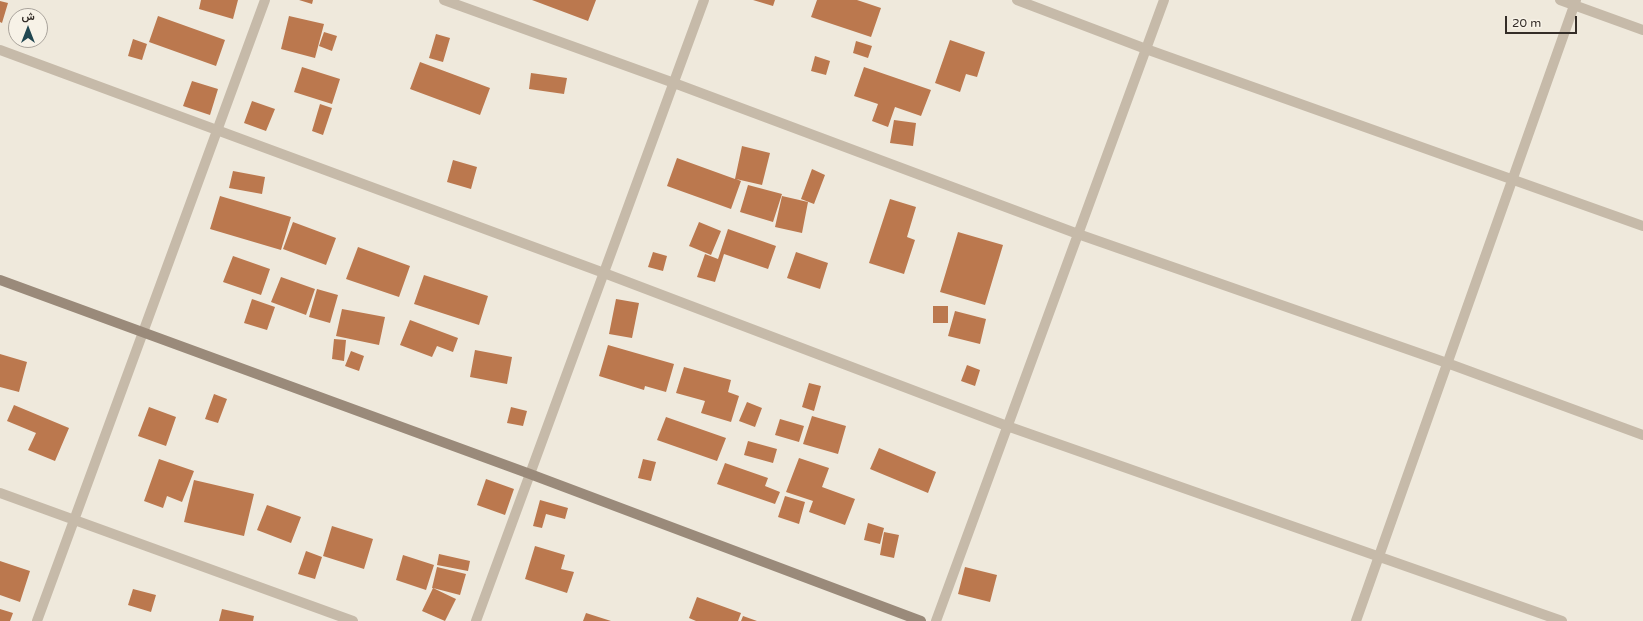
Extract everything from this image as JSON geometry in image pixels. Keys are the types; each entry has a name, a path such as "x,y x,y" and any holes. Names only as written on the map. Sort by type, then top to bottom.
{"street":[{"path":"37,621 265,0"},
{"path":"444,0 674,83 1078,234 1447,363 1643,434"},
{"path":"476,621 704,0"},
{"path":"1017,0 1146,49 1643,226"},
{"path":"936,621 1164,0"},
{"path":"1560,0 1575,2 1643,30"},
{"path":"1356,621 1575,2"},
{"path":"0,50 604,273 1008,426 1562,621"},
{"path":"0,280 530,474 921,621"},
{"path":"0,493 353,621"}],"building":[{"path":"201,0 238,0 233,19 199,9"},
{"path":"299,0 313,0 312,4"},
{"path":"532,0 596,0 588,21"},
{"path":"753,0 775,0 773,6"},
{"path":"817,0 857,0 881,8 871,37 811,17"},
{"path":"0,1 8,3 2,23 0,22"},
{"path":"158,16 225,40 216,66 149,42"},
{"path":"289,16 324,24 315,58 281,49"},
{"path":"324,32 337,36 332,51 319,46"},
{"path":"436,34 450,38 443,62 429,58"},
{"path":"133,39 147,44 142,60 128,56"},
{"path":"950,40 985,52 977,77 966,74 960,92 935,83"},
{"path":"856,41 872,46 868,58 853,53"},
{"path":"815,56 830,61 826,75 811,71"},
{"path":"420,62 490,88 480,115 410,89"},
{"path":"302,67 340,79 332,104 294,92"},
{"path":"864,67 931,90 921,116 895,107 888,127 872,121 878,104 854,96"},
{"path":"531,73 567,78 564,94 529,89"},
{"path":"192,81 218,89 210,115 183,106"},
{"path":"252,101 275,109 266,131 244,123"},
{"path":"320,104 332,108 323,135 312,131"},
{"path":"894,120 916,123 913,146 890,143"},
{"path":"742,146 770,153 762,185 736,179 741,181 731,209 667,186 677,158 735,179"},
{"path":"453,160 477,167 471,189 447,182"},
{"path":"812,169 825,175 814,204 801,199"},
{"path":"233,171 265,177 262,194 229,188"},
{"path":"748,185 782,194 773,222 740,212"},
{"path":"220,196 291,217 281,250 210,229"},
{"path":"782,196 808,202 802,233 775,227"},
{"path":"890,199 916,207 907,237 915,240 904,274 869,263"},
{"path":"293,222 336,238 326,265 283,249"},
{"path":"699,222 721,231 711,255 689,246"},
{"path":"728,229 776,246 768,269 724,254 715,282 697,277 705,254 718,259"},
{"path":"958,232 1003,245 985,305 940,292"},
{"path":"358,247 410,266 399,297 346,279"},
{"path":"653,252 667,256 663,271 648,267"},
{"path":"796,252 828,263 820,289 787,278"},
{"path":"233,256 270,269 261,295 223,282"},
{"path":"424,275 488,296 479,325 414,304"},
{"path":"281,277 315,289 306,315 271,302"},
{"path":"317,289 338,295 330,323 309,317"},
{"path":"252,299 275,307 267,330 244,323"},
{"path":"616,299 639,303 632,338 609,334"},
{"path":"933,306 948,306 948,323 933,323"},
{"path":"342,309 385,317 379,345 336,336"},
{"path":"955,311 986,319 980,344 948,336"},
{"path":"410,320 458,338 453,352 437,346 432,357 400,345"},
{"path":"334,339 346,340 344,361 332,359"},
{"path":"608,345 674,364 666,392 645,386 644,390 599,376"},
{"path":"475,350 512,357 507,384 470,377"},
{"path":"351,351 364,356 359,371 345,366"},
{"path":"0,354 27,362 19,392 0,387"},
{"path":"967,365 980,370 975,386 961,381"},
{"path":"684,367 731,380 728,392 739,396 731,422 701,413 705,401 676,393"},
{"path":"809,383 821,386 814,411 802,407"},
{"path":"214,394 227,399 218,423 205,419"},
{"path":"747,402 762,408 755,427 739,421"},
{"path":"14,405 69,428 55,461 28,450 36,433 7,421"},
{"path":"149,407 176,417 166,446 138,436"},
{"path":"511,407 527,411 523,426 507,423"},
{"path":"812,416 846,426 838,454 803,444"},
{"path":"666,417 726,438 717,461 657,440"},
{"path":"780,419 804,426 799,442 775,435"},
{"path":"748,441 777,449 773,463 744,455"},
{"path":"879,448 936,472 928,493 870,469"},
{"path":"799,458 829,468 822,487 855,499 845,525 809,512 813,501 786,492"},
{"path":"159,459 194,471 182,502 167,496 163,508 144,501"},
{"path":"643,459 656,462 651,481 638,478"},
{"path":"725,463 768,478 765,486 780,492 775,504 717,484"},
{"path":"486,479 514,489 505,515 477,505"},
{"path":"194,480 254,494 244,536 184,522"},
{"path":"785,496 805,502 799,524 778,517"},
{"path":"540,500 568,508 565,519 546,514 542,528 533,526"},
{"path":"267,505 301,517 291,543 257,530"},
{"path":"868,523 884,528 880,544 864,540"},
{"path":"332,526 373,539 364,569 323,556"},
{"path":"884,532 899,535 894,558 880,555"},
{"path":"535,546 565,555 561,569 574,572 567,593 525,579"},
{"path":"306,551 322,557 315,579 298,574"},
{"path":"439,554 470,561 468,571 437,565"},
{"path":"403,555 434,565 426,590 396,580"},
{"path":"0,561 30,571 20,602 0,595"},
{"path":"437,567 466,574 460,595 432,588"},
{"path":"965,567 997,575 990,602 958,594"},
{"path":"433,588 456,599 445,621 422,611"},
{"path":"133,589 156,595 151,612 128,605"},
{"path":"697,597 741,613 738,621 696,621 689,618"},
{"path":"0,609 13,613 10,621 0,621"},
{"path":"222,609 254,616 253,621 219,621"},
{"path":"586,613 611,621 583,621"},
{"path":"743,616 757,621 741,621"}]}
